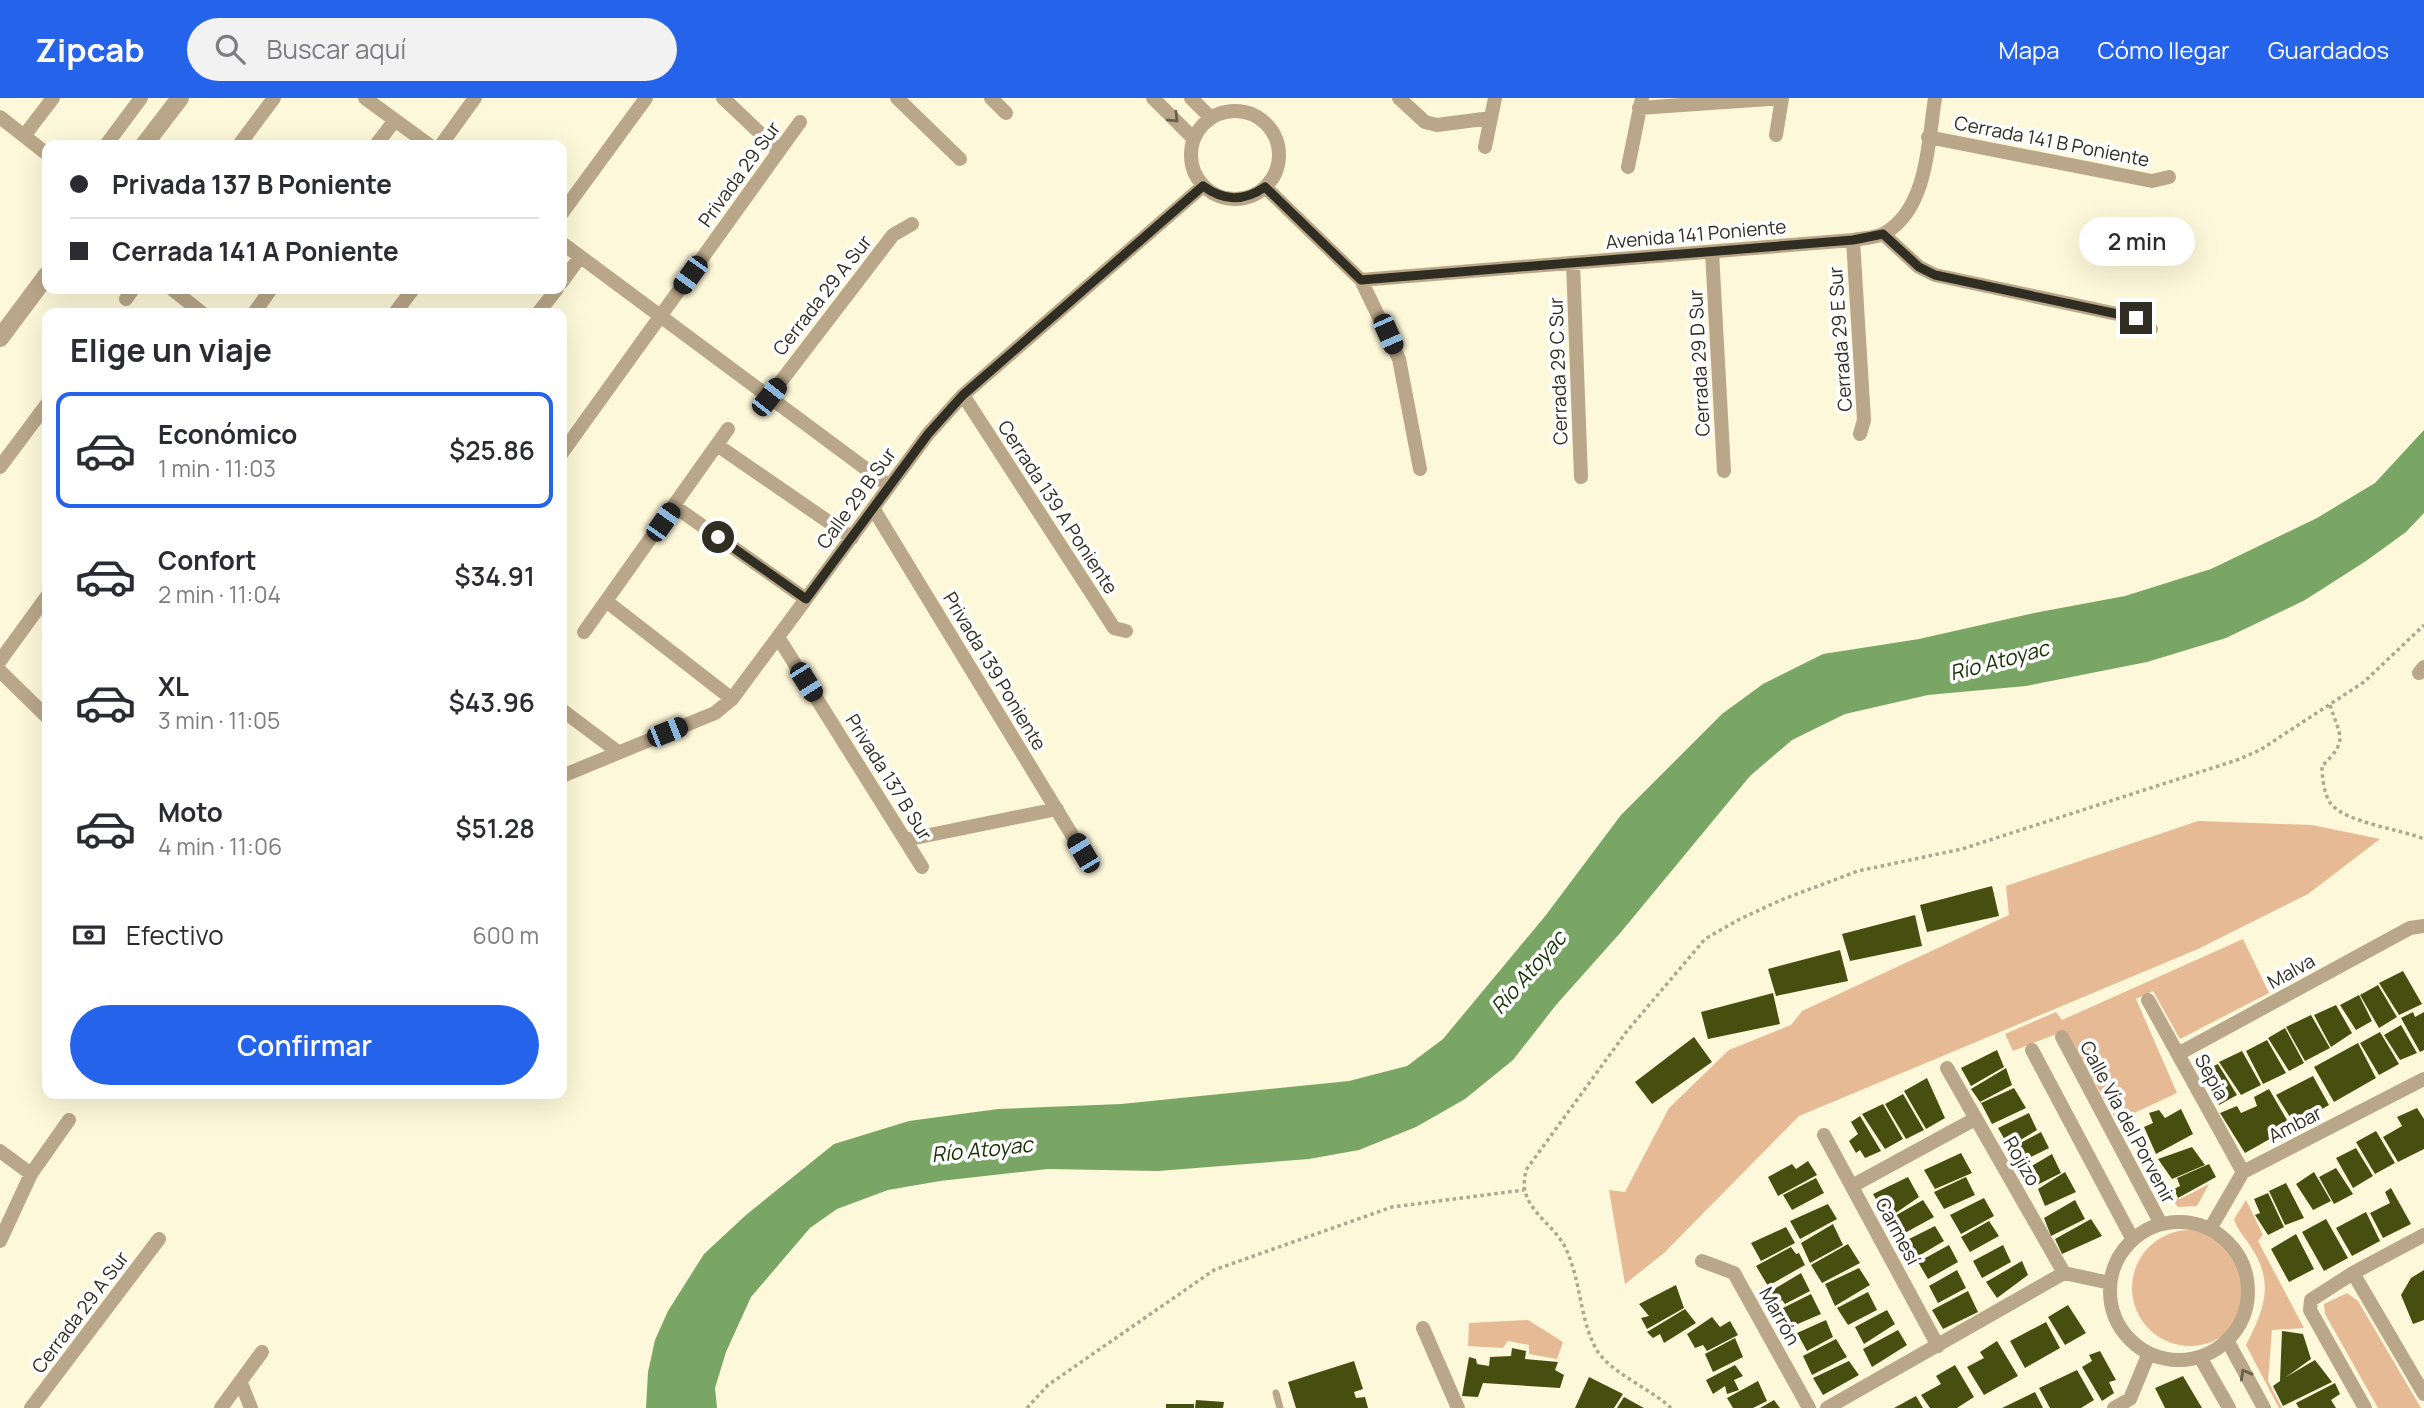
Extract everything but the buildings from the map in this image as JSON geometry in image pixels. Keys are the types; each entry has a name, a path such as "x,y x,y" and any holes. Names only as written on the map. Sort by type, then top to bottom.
{"street":[{"path":"24,136 53,98"},
{"path":"110,140 141,98"},
{"path":"148,140 180,98"},
{"path":"243,140 274,98"},
{"path":"365,98 422,140"},
{"path":"445,140 475,98"},
{"path":"567,206 646,98"},
{"path":"723,98 779,151"},
{"path":"897,98 960,159"},
{"path":"991,98 1006,113"},
{"path":"1153,98 1194,139"},
{"path":"1191,98 1211,118"},
{"path":"1399,98 1425,122 1437,125 1491,118"},
{"path":"1485,147 1495,98"},
{"path":"1628,167 1640,103 1782,98 1776,135"},
{"path":"1935,98 1920,189 1909,209 1883,234 1919,267 1935,275 2136,318 2151,329"},
{"path":"1236,111 1248,113 1270,128 1279,152 1278,165 1265,187 1254,195 1240,199 1214,194 1203,186 1194,172 1191,155 1194,139 1201,127 1211,118 1236,111"},
{"path":"0,117 42,150"},
{"path":"380,140 394,120"},
{"name":"Privada 29 Sur","path":"567,446 800,122"},
{"name":"Cerrada 141 B Poniente","path":"1928,137 2152,181 2169,177"},
{"name":"Calle 29 B Sur","path":"567,774 715,713 732,699 928,434 963,395 1203,186"},
{"path":"1265,187 1361,280 1399,359 1420,469"},
{"name":"Cerrada 29 A Sur","path":"769,397 893,235 912,224"},
{"name":"Avenida 141 Poniente","path":"1361,280 1853,240 1883,234"},
{"name":"Cerrada 29 E Sur","path":"1853,240 1864,420 1860,434"},
{"path":"567,247 889,486"},
{"name":"Cerrada 29 D Sur","path":"1712,252 1724,471"},
{"path":"567,275 580,257"},
{"name":"Cerrada 29 C Sur","path":"1573,263 1581,477"},
{"path":"0,338 42,282"},
{"path":"178,294 196,308"},
{"name":"Cerrada 139 A Poniente","path":"963,395 1114,628 1126,631"},
{"path":"0,467 42,411"},
{"path":"584,632 729,429"},
{"path":"717,445 852,538"},
{"path":"674,506 806,599"},
{"name":"Privada 139 Poniente","path":"873,508 1083,853"},
{"path":"606,601 732,699"},
{"path":"0,661 42,603"},
{"name":"Privada 137 B Sur","path":"778,637 922,867"},
{"path":"0,671 42,713"},
{"path":"567,714 618,752"},
{"path":"905,840 1056,809"},
{"name":"Malva","path":"2178,1054 2410,928 2424,926"},
{"name":"Sepia","path":"2148,1000 2243,1172"},
{"name":"Calle Vía del Porvenir","path":"2062,1037 2161,1224"},
{"path":"2032,1050 2133,1240"},
{"name":"Rojizo","path":"1947,1068 2064,1273"},
{"name":"Ambar","path":"2243,1172 2424,1079"},
{"path":"1852,1186 1975,1119"},
{"path":"0,1241 31,1174 69,1120"},
{"name":"Carmesí","path":"1824,1135 1938,1346"},
{"path":"0,1151 31,1174"},
{"path":"2210,1229 2243,1172"},
{"path":"2178,1222 2210,1229 2226,1240 2238,1255 2245,1272 2248,1291 2245,1310 2238,1327 2218,1348 2200,1357 2189,1360 2165,1359 2149,1353 2131,1341 2118,1324 2111,1304 2110,1283 2114,1267 2133,1240 2146,1230 2161,1224 2178,1222"},
{"path":"2365,1408 2310,1310 2311,1300 2353,1273 2424,1236"},
{"name":"Cerrada 29 A Sur","path":"31,1408 159,1239"},
{"name":"Marrón","path":"1702,1261 1734,1273 1809,1408"},
{"path":"1827,1408 2064,1273 2110,1283"},
{"path":"2353,1273 2424,1394"},
{"path":"1423,1328 1458,1408"},
{"path":"2227,1340 2264,1408"},
{"path":"221,1408 262,1352"},
{"path":"2114,1408 2133,1403 2149,1353"},
{"path":"2200,1357 2229,1408"},
{"path":"241,1383 251,1408"}],"lane":[{"path":"1276,1393 1280,1408"}],"path":[{"path":"1671,1408 1657,1395 1611,1365 1597,1350 1583,1314 1572,1261 1560,1237 1530,1203 1524,1190 1526,1170 1627,1031 1704,939 1781,900 1858,871 1962,849 2237,760 2260,750 2364,682 2424,625"},
{"path":"2330,705 2342,737 2339,749 2322,766 2322,778 2331,803 2354,819 2424,839"},
{"path":"1027,1408 1048,1385 1214,1270 1392,1208 1524,1190"}],"shaded area":[{"path":"2198,821 2312,825 2380,839 2308,894 2198,949 1799,1116 1664,1253 1625,1284 1609,1190 1625,1192 1669,1108 1729,1050 1791,1025 1802,1011 2009,915 2006,886"},
{"path":"2243,939 2269,993 2180,1039 2153,991 2136,999 2177,1093 2117,1121 2064,1031 2013,1051 2005,1034 2056,1012 2062,1020"},
{"path":"2209,1184 2197,1206 2178,1207 2169,1197 2180,1199"},
{"path":"2246,1200 2263,1235 2258,1241 2304,1328 2272,1330 2268,1381 2282,1408 2279,1408 2246,1345 2262,1308 2265,1285 2258,1260 2234,1219"},
{"path":"2190,1230 2212,1234 2231,1247 2244,1266 2248,1288 2244,1310 2231,1329 2212,1342 2190,1346 2168,1342 2149,1329 2136,1310 2132,1288 2136,1266 2149,1247 2168,1234"},
{"path":"2347,1293 2358,1301 2421,1408 2378,1408 2325,1314 2324,1304"},
{"path":"1528,1320 1563,1342 1557,1359 1529,1354 1529,1345 1508,1341 1503,1348 1468,1346 1469,1323"}],"water":[{"name":"Río Atoyac","path":"2424,430 2424,513 2406,532 2305,600 2226,638 2147,662 2026,686 1928,695 1845,714 1792,740 1750,776 1621,932 1556,1005 1513,1060 1465,1099 1416,1127 1359,1150 1309,1159 1158,1171 1048,1169 940,1181 888,1190 837,1209 810,1228 751,1297 726,1352 715,1388 717,1408 646,1408 648,1372 655,1340 668,1311 704,1254 746,1215 834,1144 909,1121 998,1109 1121,1104 1349,1081 1407,1066 1443,1039 1546,915 1621,815 1722,714 1763,684 1823,654 1919,639 2125,596 2211,569 2317,518 2375,483"}],"route":[{"path":"718,537 806,599 928,434 963,395 1203,186 1214,194 1240,199 1254,195 1265,187 1361,280 1853,240 1883,234 1919,267 1935,275 2136,318"}]}
